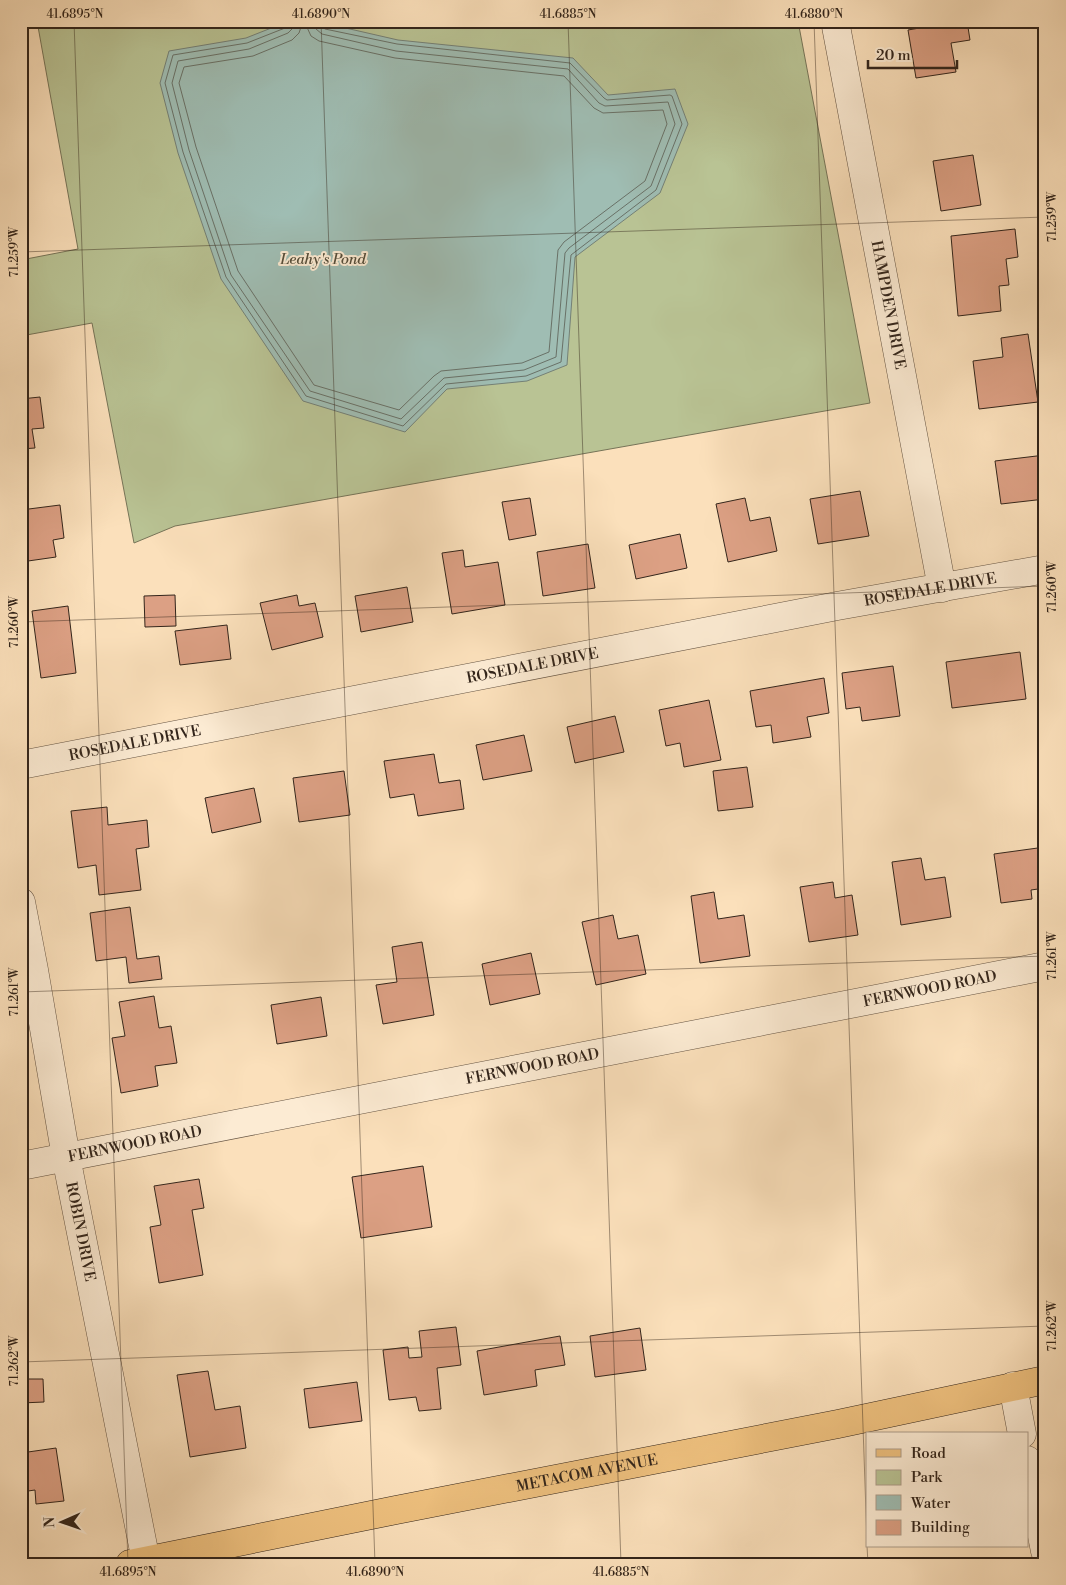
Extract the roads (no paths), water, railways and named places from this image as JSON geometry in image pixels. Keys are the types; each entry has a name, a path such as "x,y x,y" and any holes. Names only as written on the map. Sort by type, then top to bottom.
{"main road":[{"name":"METACOM AVENUE","path":"138,1562 838,1424 1045,1380"}],"street":[{"name":"HAMPDEN DRIVE","path":"835,21 942,588"},
{"name":"ROSEDALE DRIVE","path":"21,765 837,606 1045,569"},
{"name":"ROBIN DRIVE","path":"21,902 138,1562"},
{"name":"FERNWOOD ROAD","path":"21,1166 1045,966"},
{"path":"1013,1386 1022,1432"},
{"path":"1028,1465 1045,1552"}],"water":[{"path":"289,21 315,21 398,40 573,58 608,95 675,89 688,124 660,193 575,257 567,365 527,381 447,389 405,432 303,401 221,279 178,153 160,83 169,51 246,38"}],"park label":[{"name":"Leahy's Pond","path":"323,259"}]}
